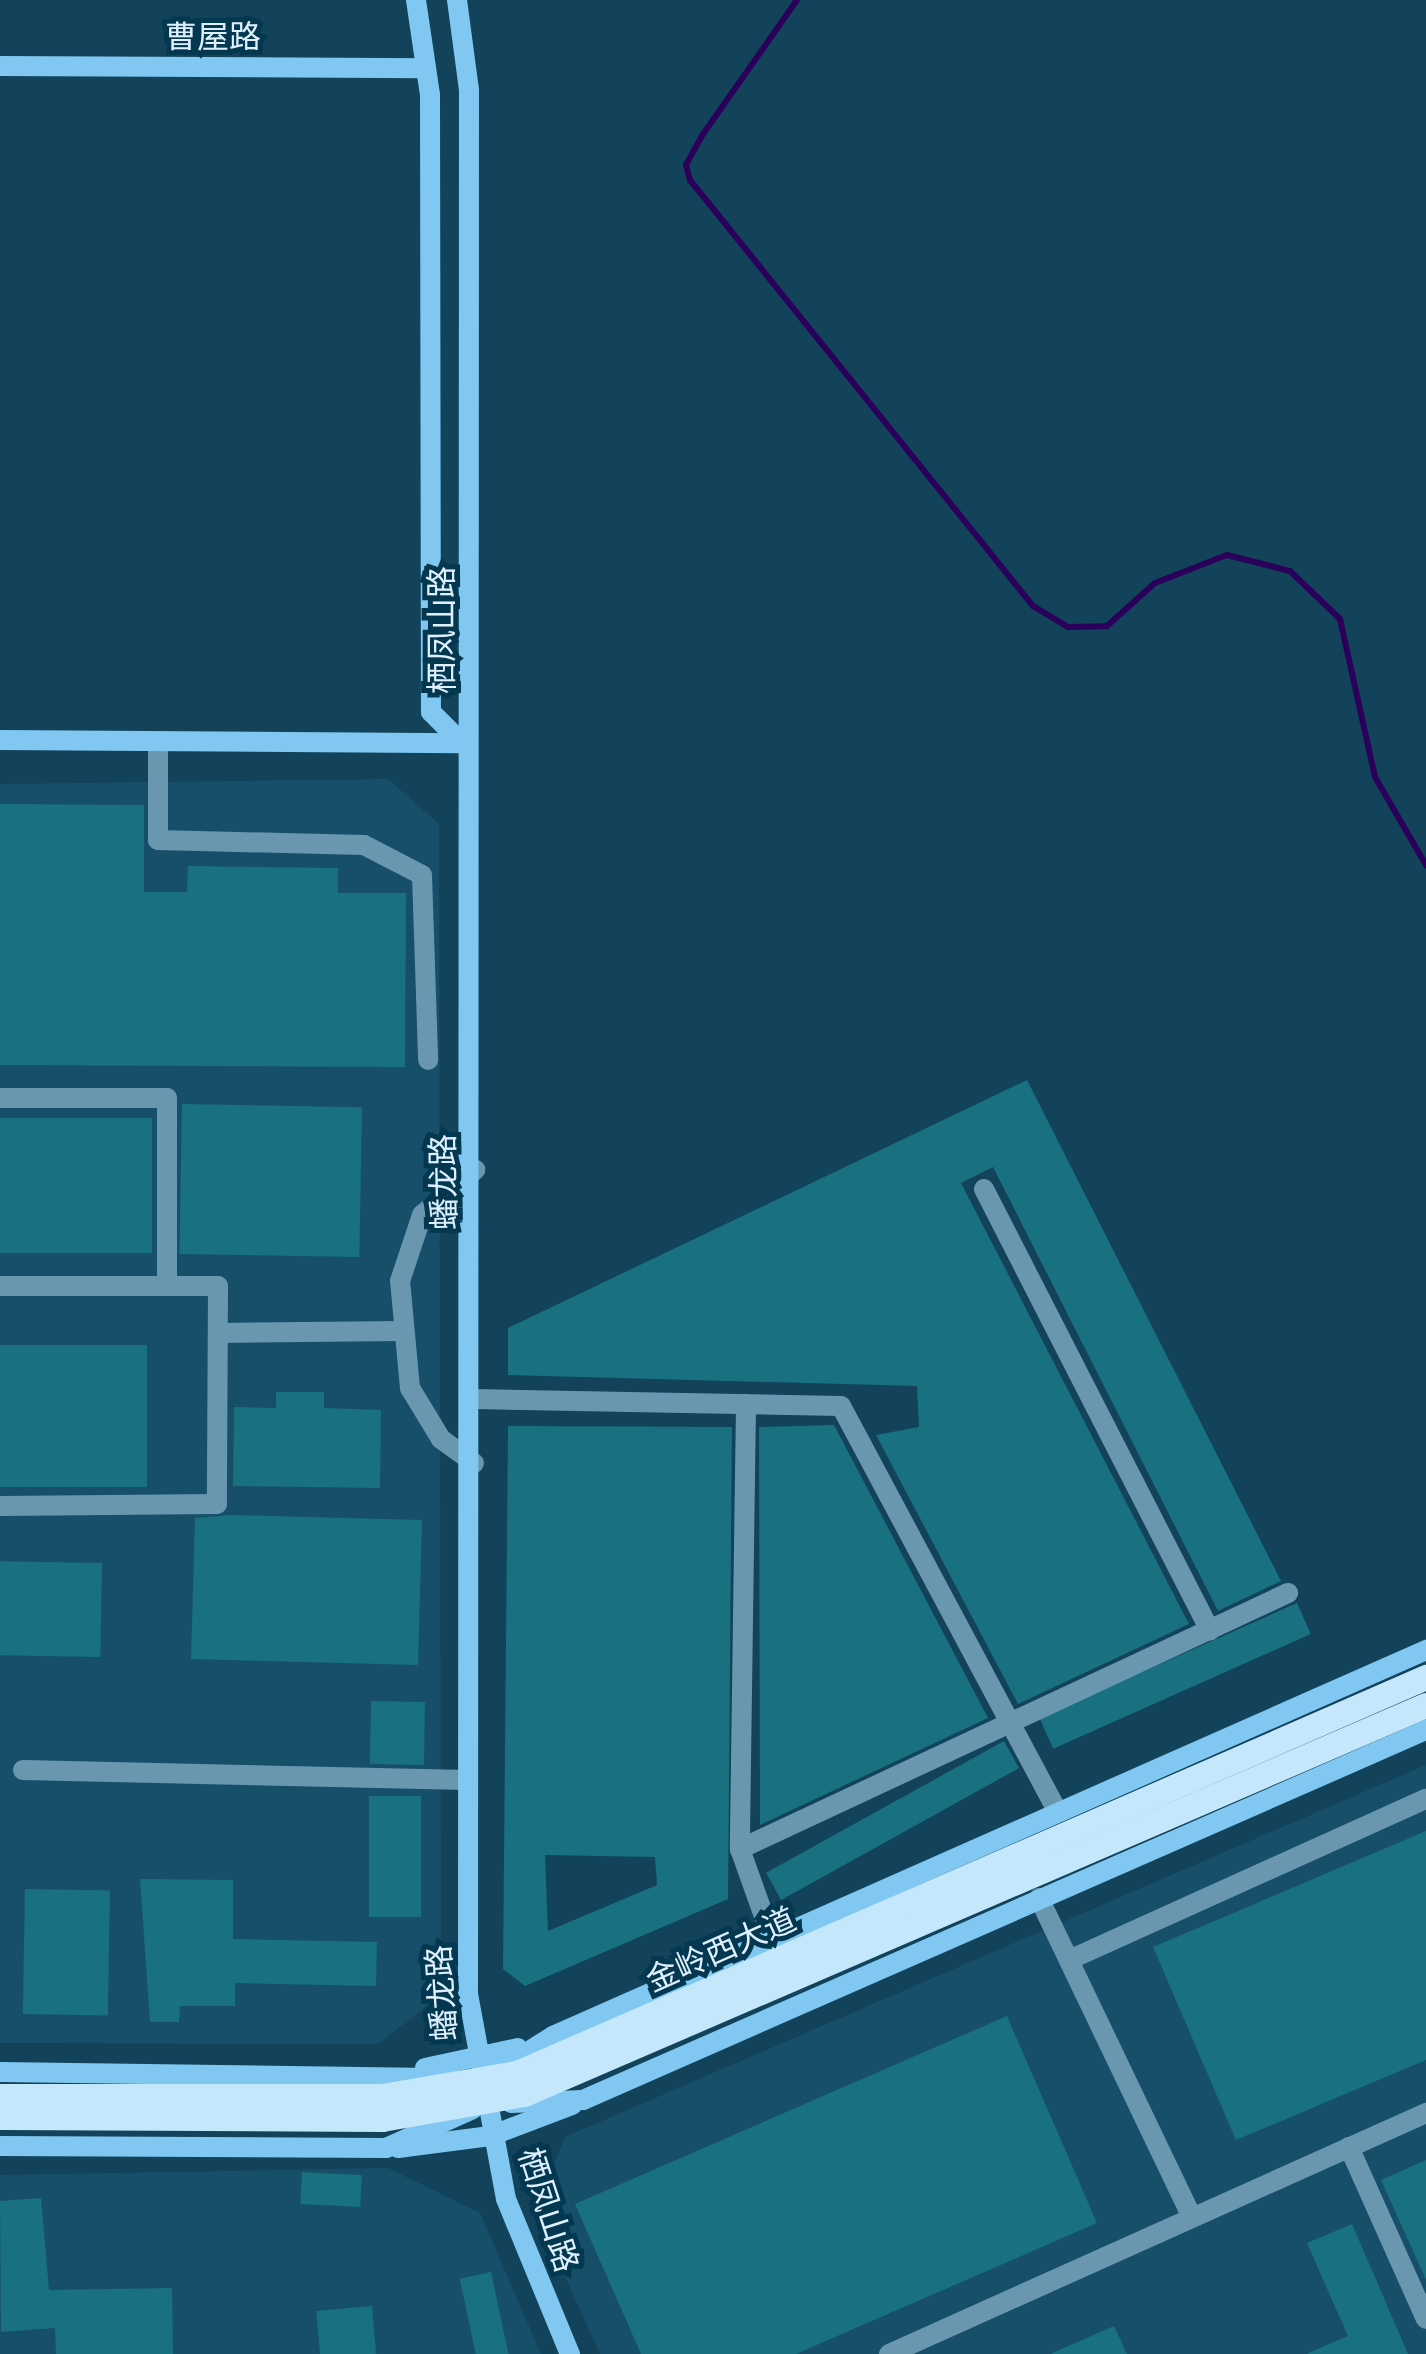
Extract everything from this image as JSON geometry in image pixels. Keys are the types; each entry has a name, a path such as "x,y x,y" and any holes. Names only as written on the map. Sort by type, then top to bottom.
{"main road":[{"name":"金岭西大道","path":"0,2117 382,2118 582,2047 1426,1677"},
{"name":"金岭西大道","path":"0,2096 382,2096 592,2069 1426,1706"}],"street":[{"name":"栖凤山路","path":"416,0 426,68 431,712 462,743 472,709 469,110 457,0"},
{"name":"曹屋路","path":"0,66 426,68"},
{"path":"0,740 462,743"},
{"path":"158,741 158,840 364,845 422,874 428,1060"},
{"name":"蟠龙路","path":"462,743 475,1170 467,1780 481,2082"},
{"path":"0,1098 167,1098 167,1286"},
{"path":"474,1463 417,1405 402,1331 400,1282 413,1230 432,1201 475,1170"},
{"path":"984,1188 1210,1630"},
{"path":"0,1286 218,1286 217,1504 0,1506"},
{"path":"218,1332 402,1331"},
{"path":"474,1399 841,1406 1058,1812"},
{"path":"746,1404 740,1849 772,1939"},
{"path":"740,1849 1288,1593"},
{"path":"386,2148 553,2036 1426,1650"},
{"path":"0,2146 386,2148 492,2135 582,2100 1426,1730"},
{"path":"23,1770 467,1780"},
{"path":"1068,1960 1426,1799"},
{"path":"1039,1898 1192,2218"},
{"path":"0,2072 374,2072 481,2082 582,2100"},
{"name":"栖凤山路","path":"481,2082 506,2198 570,2354"},
{"path":"888,2354 1426,2113"},
{"path":"1348,2148 1426,2319"}],"shaded area":[{"path":"388,779 439,824 441,1995 378,2044 0,2043 0,784"},
{"path":"1426,1765 1426,2354 600,2354 535,2210 565,2137"},
{"path":"388,2168 480,2213 541,2354 0,2354 0,2175"}],"building":[{"path":"0,804 144,805 144,892 187,892 188,866 338,868 338,893 406,893 405,1067 0,1065"},
{"path":"1027,1080 1281,1581 1218,1611 993,1167 961,1183 1189,1624 1018,1704 876,1435 919,1427 917,1386 508,1375 508,1328"},
{"path":"182,1104 362,1107 359,1257 179,1254"},
{"path":"0,1118 152,1118 152,1253 0,1253"},
{"path":"0,1345 147,1345 147,1487 0,1487"},
{"path":"276,1392 324,1392 324,1408 381,1410 380,1488 233,1486 234,1407 276,1408"},
{"path":"834,1425 988,1718 760,1825 759,1427"},
{"path":"508,1426 732,1427 728,1899 525,1986 503,1969","holes":["545,1855 655,1857 657,1885 548,1931"]},
{"path":"231,1515 422,1520 418,1665 191,1659 195,1518"},
{"path":"0,1561 102,1563 100,1657 0,1655"},
{"path":"1297,1603 1311,1634 1053,1749 1039,1718"},
{"path":"371,1701 425,1702 424,1765 370,1764"},
{"path":"1004,1741 1019,1768 781,1900 766,1873"},
{"path":"369,1796 421,1796 421,1917 369,1917"},
{"path":"1426,1831 1426,2060 1236,2140 1153,1947"},
{"path":"140,1879 233,1880 233,1939 377,1942 376,1986 235,1983 235,2006 180,2006 179,2022 150,2022"},
{"path":"25,1889 110,1890 108,2015 23,2014"},
{"path":"1007,2016 1097,2223 796,2354 641,2354 575,2204"},
{"path":"1426,2160 1426,2280 1381,2180"},
{"path":"302,2172 362,2175 360,2207 300,2204"},
{"path":"41,2198 49,2290 172,2288 173,2354 56,2354 55,2328 1,2332 0,2201"},
{"path":"1352,2224 1408,2354 1306,2354 1348,2336 1307,2243"},
{"path":"491,2272 508,2354 476,2354 460,2279"},
{"path":"372,2306 376,2354 320,2354 316,2311"},
{"path":"1114,2326 1127,2354 1050,2354"}],"waterway":[{"path":"797,0 703,134 686,165 690,180 1033,606 1068,627 1107,626 1155,583 1227,555 1290,571 1340,619 1375,777 1426,865"}]}
